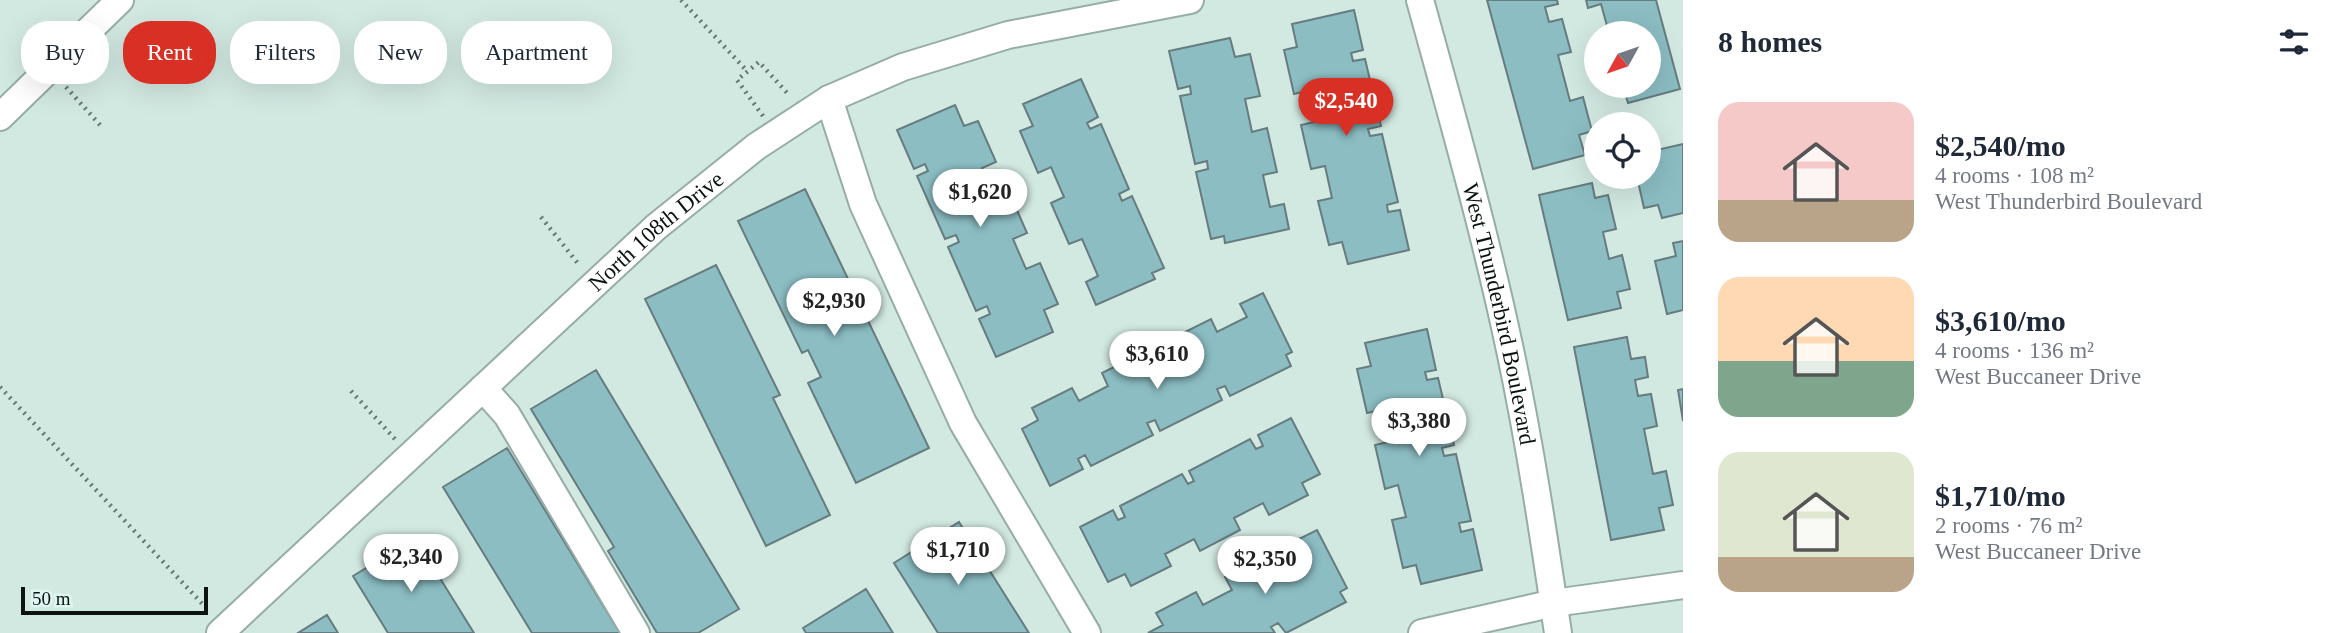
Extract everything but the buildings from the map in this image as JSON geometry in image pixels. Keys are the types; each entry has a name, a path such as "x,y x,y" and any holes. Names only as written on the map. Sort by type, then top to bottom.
{"street":[{"path":"0,117 121,0"},
{"name":"North 108th Drive","path":"214,622 483,388 656,227 757,146 829,99 903,67 996,38 1190,0"},
{"name":"West Thunderbird Boulevard","path":"1420,0 1449,104 1510,349 1534,473 1558,633"},
{"path":"829,99 863,204 963,423 1087,633"},
{"path":"483,388 507,415 636,633"},
{"path":"1422,633 1554,603 1683,585"}],"path":[{"path":"681,0 747,71"},
{"path":"763,117 737,80 759,62 792,99"},
{"path":"65,86 100,125"},
{"path":"541,217 580,266"},
{"path":"0,387 214,622"},
{"path":"351,391 396,440"}]}
